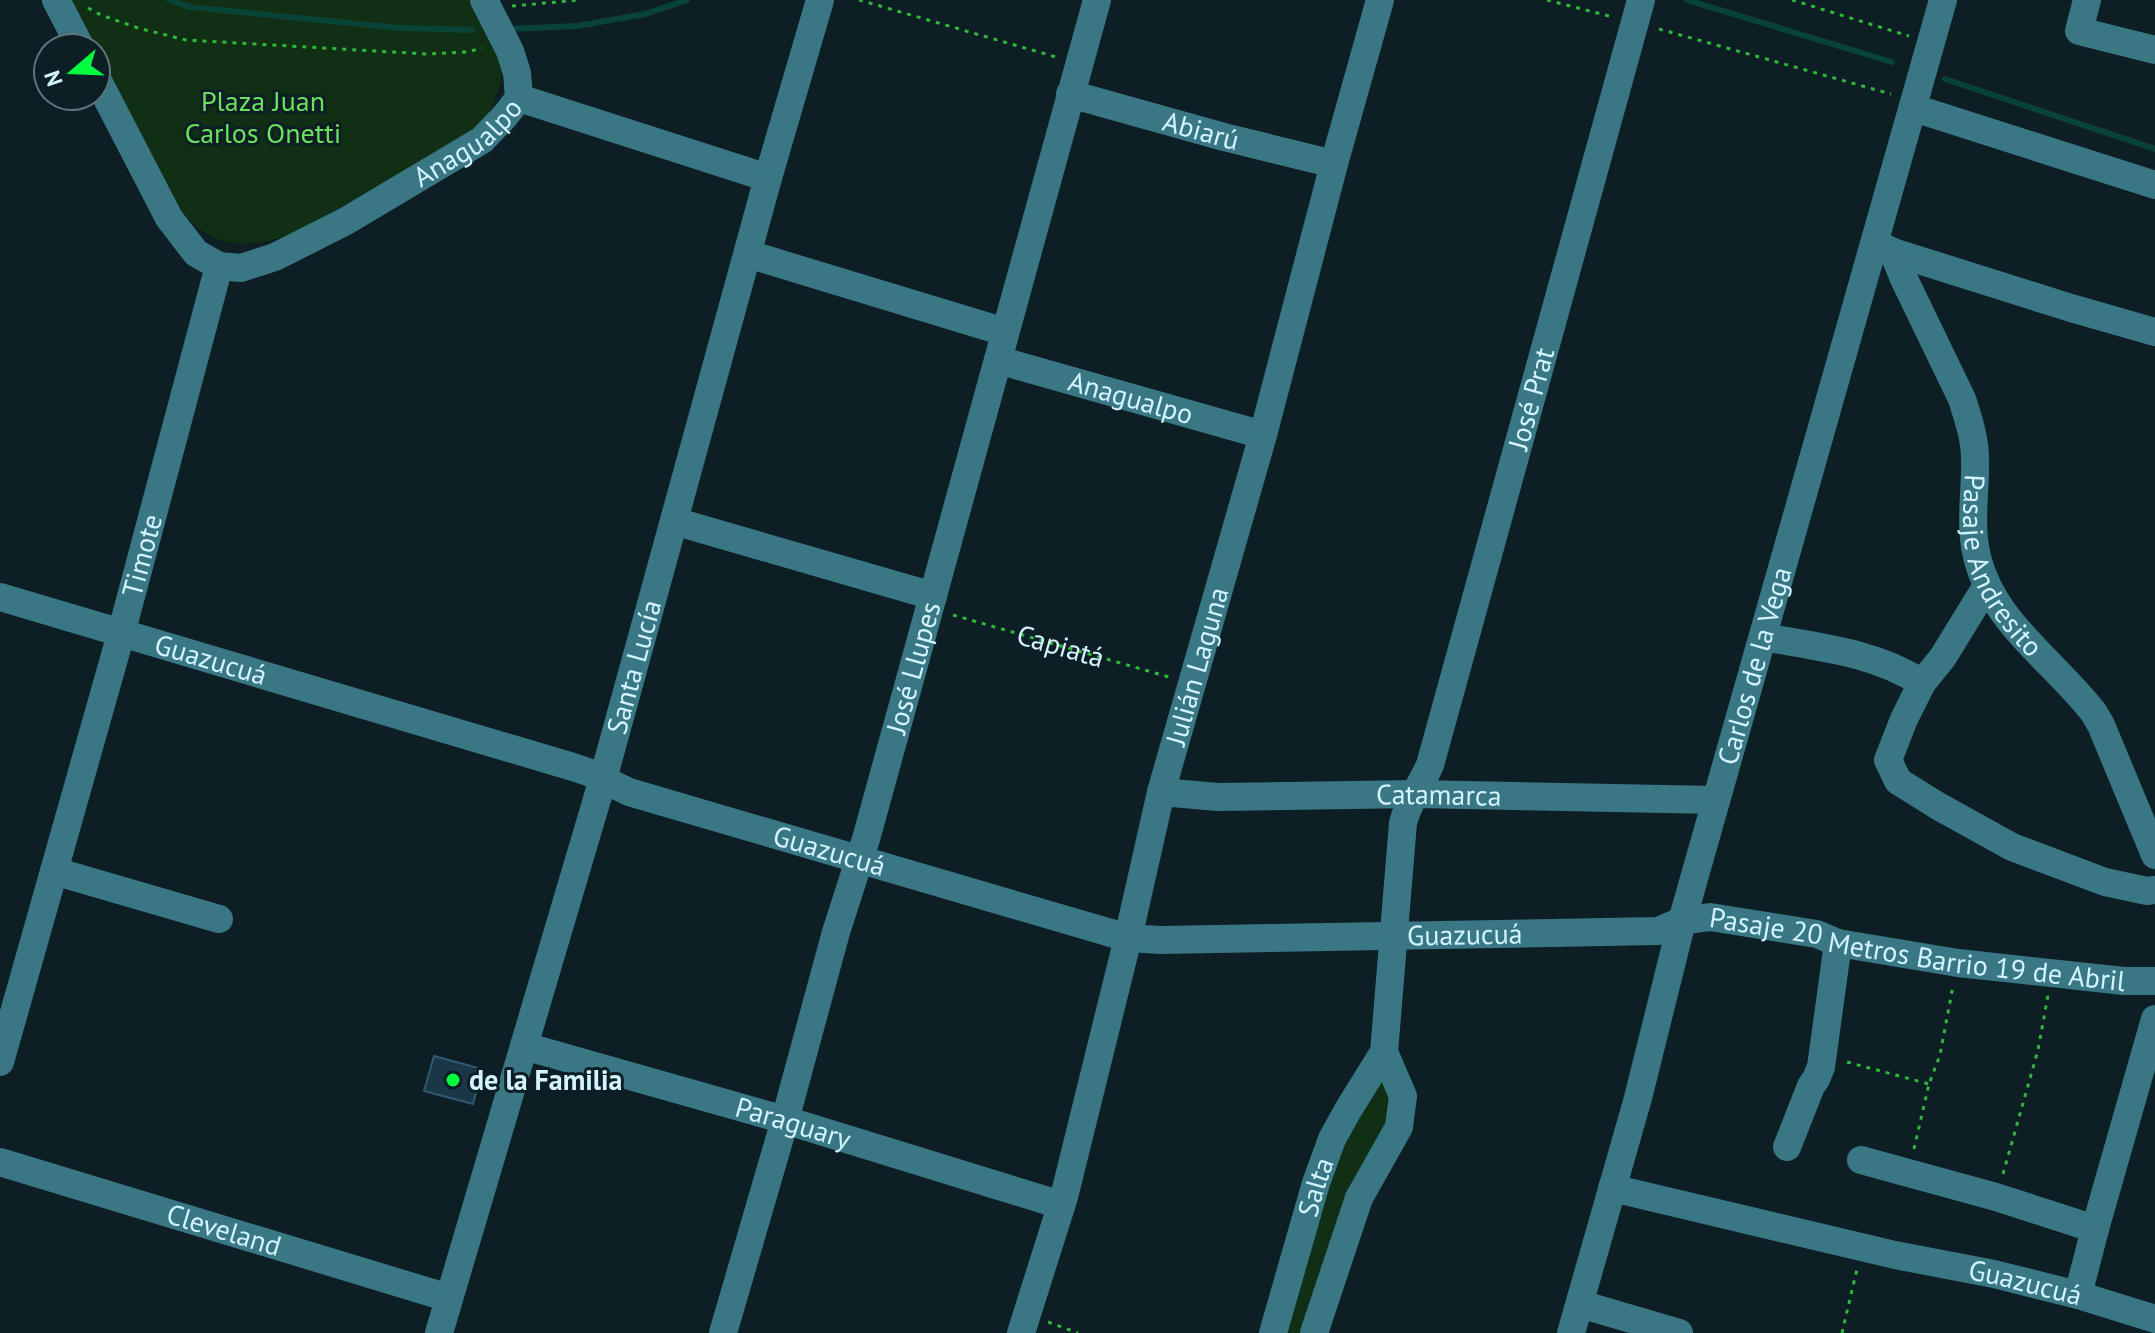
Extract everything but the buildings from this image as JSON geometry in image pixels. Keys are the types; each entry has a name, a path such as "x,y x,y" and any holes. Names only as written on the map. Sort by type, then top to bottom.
{"street":[{"path":"56,0 73,32"},
{"name":"Santa Lucía","path":"439,1333 603,779 820,0"},
{"name":"José Llupes","path":"723,1333 859,859 1097,0"},
{"name":"Julián Laguna","path":"1024,1325 1061,1205 1161,792 1263,435 1380,0"},
{"name":"Carlos de la Vega","path":"1571,1333 1638,1098 1682,921 1763,637 1884,248 1914,108 1943,0"},
{"path":"2087,0 2079,31 2155,50"},
{"path":"486,4 517,73 519,98"},
{"name":"José Prat","path":"1416,794 1430,765 1638,11"},
{"name":"Abiarú","path":"1070,94 1334,164"},
{"name":"Anagualpo","path":"219,266 241,268 275,257 346,221 482,140 519,98 768,178"},
{"path":"112,108 169,218 196,253 219,266"},
{"path":"1914,108 2155,185"},
{"path":"1884,248 2155,332"},
{"name":"Pasaje Andresito","path":"1884,248 1904,279 1969,418 1975,455 1974,540 1986,587 2003,615 2094,713 2155,855"},
{"path":"748,254 1005,332"},
{"name":"Timote","path":"0,1062 121,634 219,266"},
{"name":"Anagualpo","path":"998,360 1263,435"},
{"path":"674,521 931,602"},
{"path":"1986,587 1943,657 1922,683 1904,719 1888,760 1898,781 2012,847 2105,882 2155,890"},
{"name":"Guazucuá","path":"0,597 573,767 629,792 1128,938 1160,940 1658,931 1682,921"},
{"path":"1763,637 1862,656 1904,671 1922,683"},
{"name":"Catamarca","path":"1161,792 1218,797 1416,794 1716,800"},
{"name":"Salta","path":"1273,1333 1316,1183 1332,1139 1384,1052 1403,823 1407,807 1416,794"},
{"path":"54,871 219,919"},
{"name":"Pasaje 20 Metros Barrio 19 de Abril","path":"1682,921 1710,917 1817,934 1838,943 1958,963 2124,981 2155,981"},
{"path":"1787,1147 1824,1056 1838,943"},
{"path":"2078,1295 2155,1019"},
{"name":"Paraguary","path":"524,1046 785,1120 1061,1205"},
{"name":"Salta","path":"1314,1333 1359,1198 1399,1127 1403,1096 1384,1052"},
{"path":"1861,1160 1996,1197 2095,1229"},
{"name":"Cleveland","path":"0,1162 449,1298"},
{"name":"Guazucuá","path":"1612,1188 1895,1255 1994,1274 2155,1319"},
{"path":"1580,1304 1679,1333"}],"path":[{"path":"56,0 80,3 125,24 186,40 427,54 467,52 504,40"},
{"path":"486,4 580,0"},
{"path":"859,0 1079,63"},
{"path":"1547,0 1638,11 1889,93 1914,108"},
{"path":"1792,0 1931,44"},
{"name":"Capiatá","path":"931,602 1193,684"},
{"path":"1908,1172 1929,1084 1940,1055 1958,963"},
{"path":"1996,1197 2038,1050 2052,973"},
{"path":"1824,1056 1929,1084"},
{"path":"1842,1333 1863,1246"},
{"path":"1024,1325 1078,1333"}],"green space":[{"name":"Plaza Juan Carlos Onetti","path":"67,0 475,0 501,62 501,81 484,122 458,144 287,236 243,244 217,239 181,211 112,84 112,32 84,32"},
{"path":"1381,1082 1389,1085 1393,1112 1303,1333 1286,1333 1324,1169"}],"waterway":[{"path":"169,0 190,7 400,28 472,30"},
{"path":"510,29 577,26 645,14 687,0"},
{"path":"1687,0 1892,62"},
{"path":"1945,79 2155,149"}],"place":[{"name":"de la Familia","path":"453,1080"}]}
